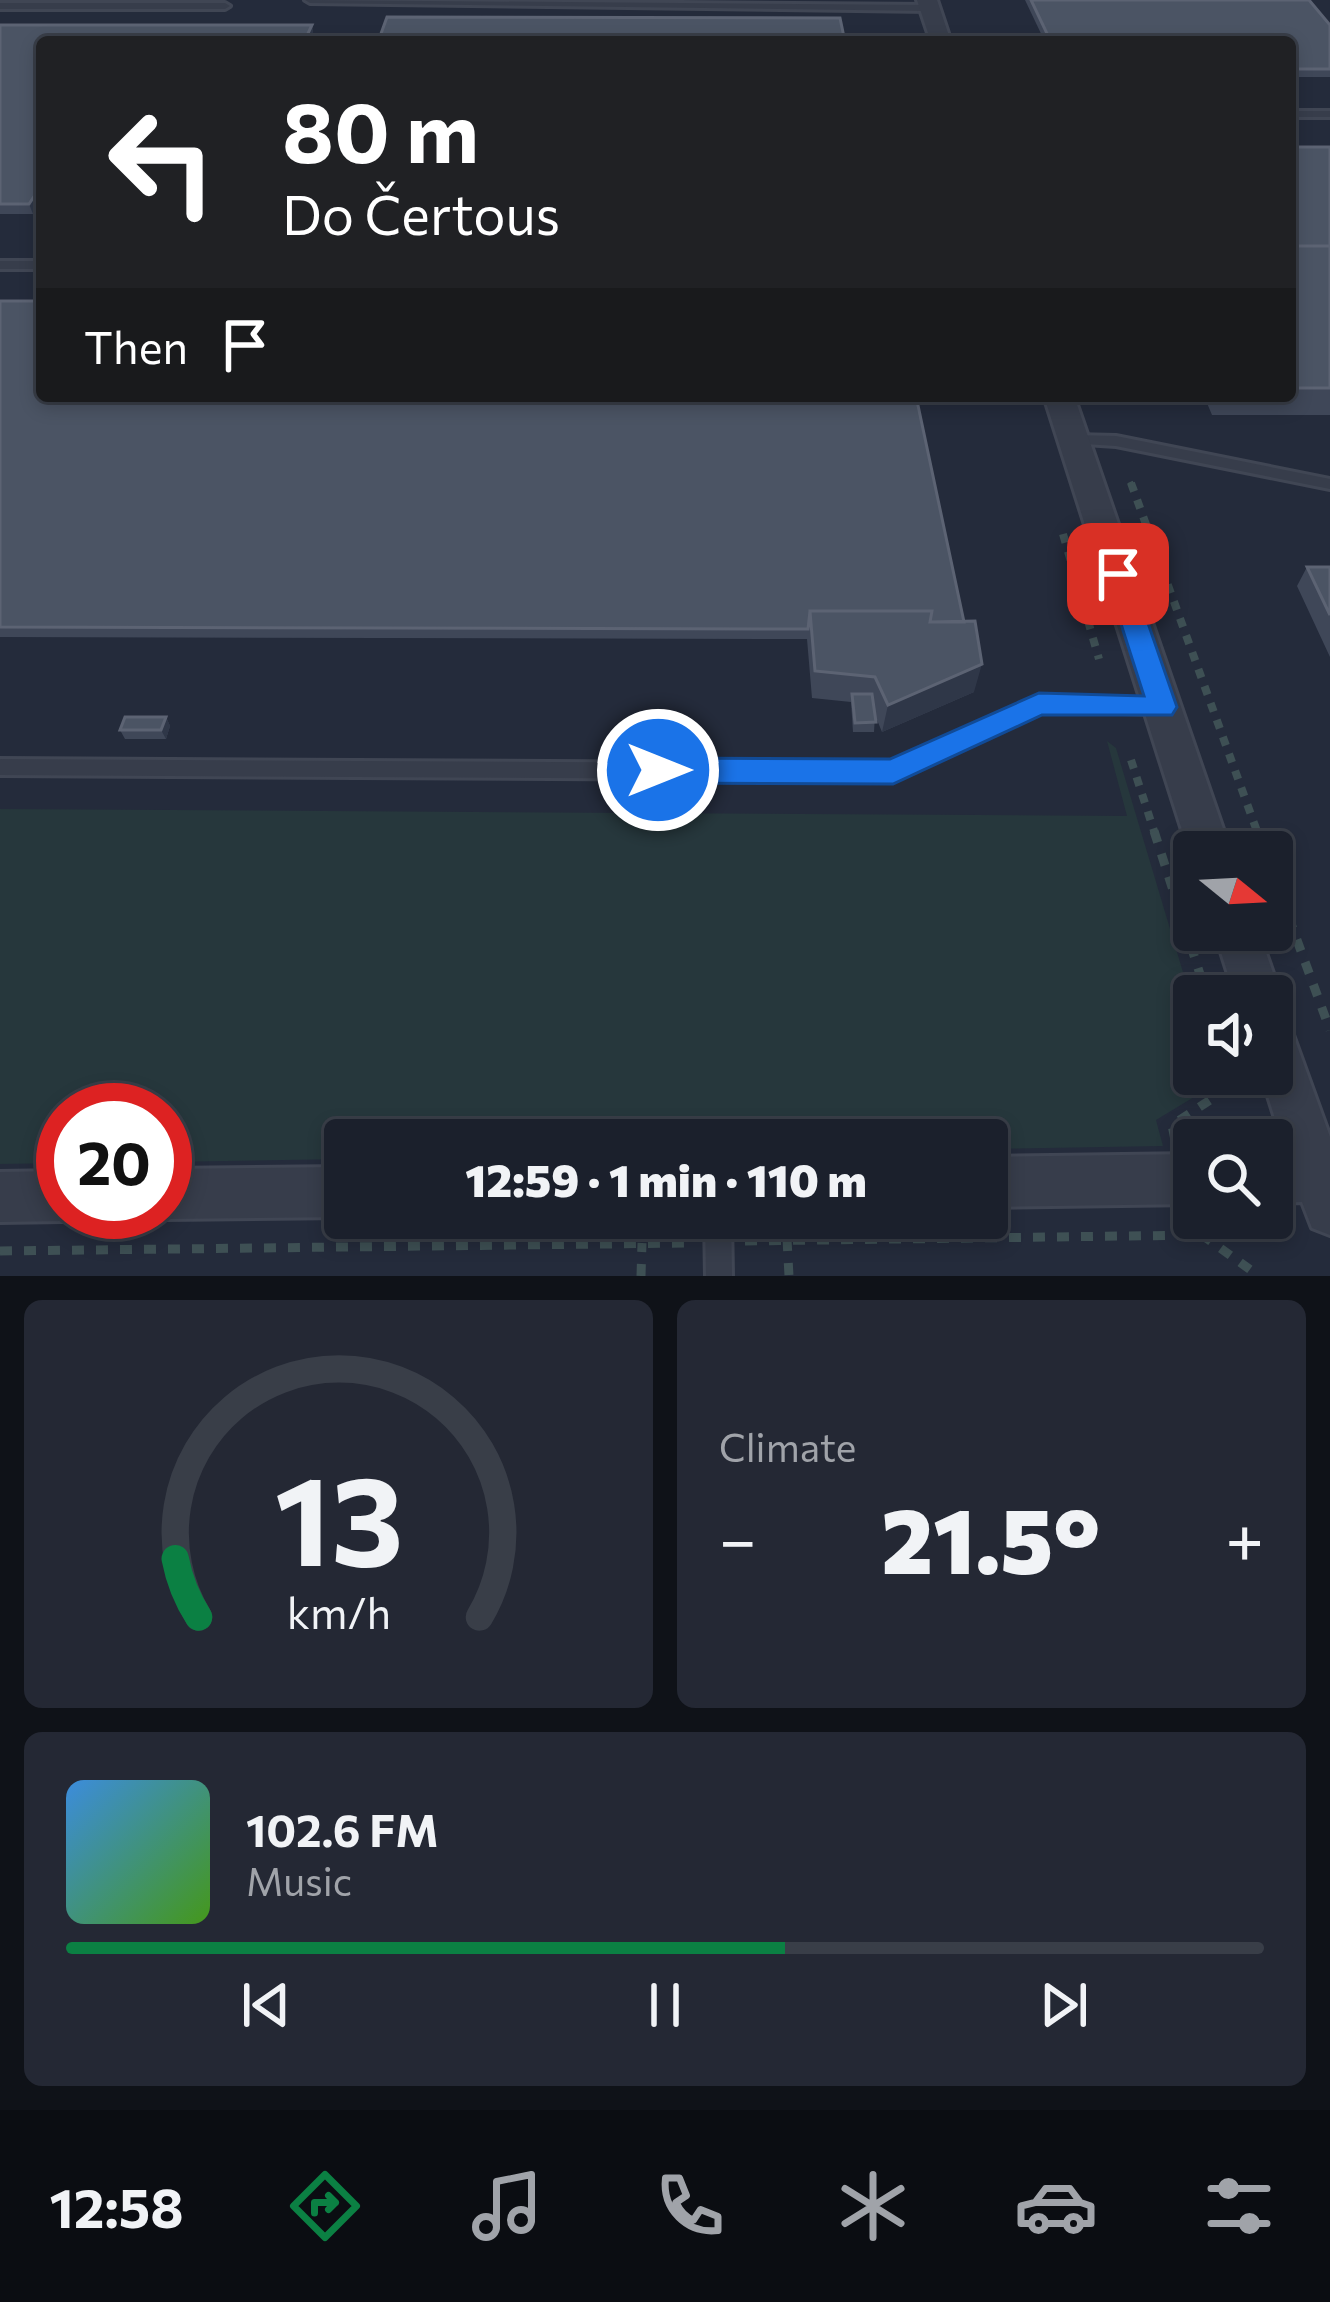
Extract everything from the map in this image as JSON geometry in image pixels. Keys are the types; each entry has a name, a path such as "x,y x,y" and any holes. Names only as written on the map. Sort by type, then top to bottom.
{"street":[{"path":"928,4 939,36"},
{"path":"1061,402 1203,831"},
{"path":"1285,1095 1307,1188"},
{"path":"1008,1182 1173,1179"},
{"path":"192,1194 324,1192"},
{"path":"0,1197 36,1196"}],"lane":[{"path":"310,0 928,4"},
{"path":"0,6 225,6"},
{"path":"1296,114 1330,114"},
{"path":"0,265 36,265"},
{"path":"1074,440 1116,441 1330,484"},
{"path":"0,767 893,772 1039,704 1162,707"},
{"path":"718,1239 719,1276"}],"path":[{"path":"1130,482 1257,831"},
{"path":"1073,567 1100,659"},
{"path":"1131,760 1200,975"},
{"path":"1293,929 1330,1030"},
{"path":"1008,1236 1173,1234"},
{"path":"0,1251 665,1239"},
{"path":"787,1239 789,1276"},
{"path":"1209,1239 1259,1276"},
{"path":"641,1276 642,1243"}],"shaded area":[{"path":"1107,741 1116,748 1184,975 1173,975 1173,1095 1197,1095 1156,1120 1163,1146 1008,1149 1008,1119 324,1119 324,1159 192,1162 192,1083 36,1083 36,1163 0,1164 0,809 1127,816"}],"building":[{"path":"1031,0 1309,0 1330,25 1330,69 1296,69 1296,36 1048,36"},
{"path":"387,17 840,18 844,36 380,36"},
{"path":"0,25 312,25 307,36 36,36 36,194 29,204 0,204"},
{"path":"1296,147 1330,147 1330,246 1296,246"},
{"path":"1296,246 1330,246 1330,388 1296,388"},
{"path":"0,301 36,301 36,402 917,402 964,622 930,622 932,611 810,611 808,629 0,627"},
{"path":"1307,567 1330,567 1330,615"},
{"path":"810,611 932,611 930,622 975,621 982,664 888,705 875,677 815,671"},
{"path":"852,694 872,694 876,722 855,723"},
{"path":"125,717 166,717 161,730 120,730"}],"route":[{"path":"658,770 893,772 1039,704 1162,707 1118,574"}]}
